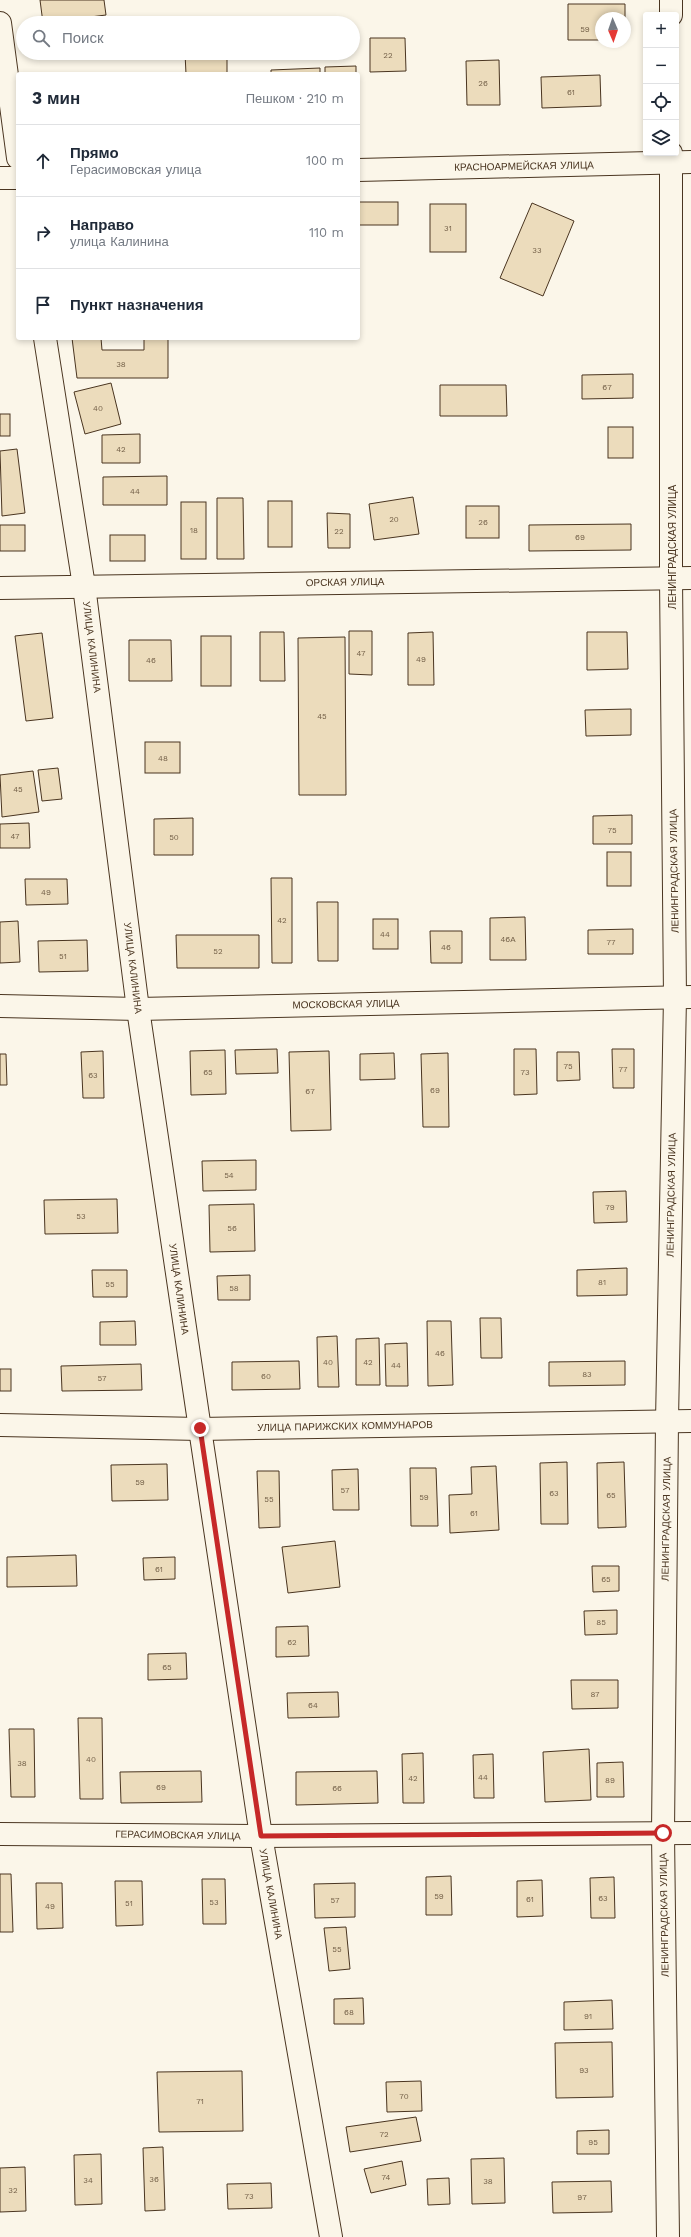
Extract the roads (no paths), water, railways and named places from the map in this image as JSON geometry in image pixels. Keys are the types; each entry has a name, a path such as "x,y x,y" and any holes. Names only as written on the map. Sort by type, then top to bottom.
{"street":[{"path":"671,0 671,12"},
{"path":"0,23 16,143"},
{"name":"КРАСНОАРМЕЙСКАЯ УЛИЦА","path":"360,170 678,159"},
{"name":"ЛЕНИНГРАДСКАЯ УЛИЦА","path":"668,2237 663,1833 667,1421 683,997 678,159"},
{"path":"0,178 16,178"},
{"name":"УЛИЦА КАЛИНИНА","path":"45,340 84,586 138,1009 261,1836 331,2237"},
{"name":"ОРСКАЯ УЛИЦА","path":"0,588 681,578"},
{"name":"МОСКОВСКАЯ УЛИЦА","path":"0,1006 138,1009 683,997"},
{"name":"УЛИЦА ПАРИЖСКИХ КОММУНАРОВ","path":"0,1425 200,1428 691,1421"},
{"name":"ГЕРАСИМОВСКАЯ УЛИЦА","path":"0,1834 261,1836 691,1833"}]}
